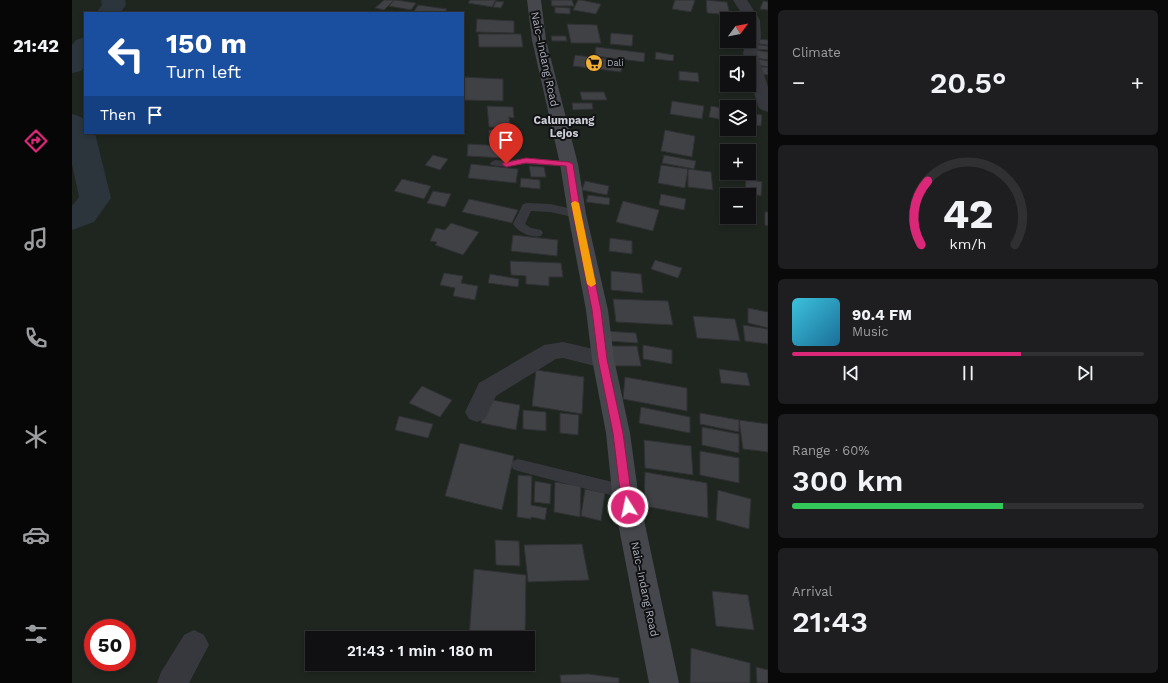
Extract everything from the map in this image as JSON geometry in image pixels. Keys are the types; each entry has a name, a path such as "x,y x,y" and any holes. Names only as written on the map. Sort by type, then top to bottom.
{"main road":[{"name":"Naic–Indang Road","path":"534,0 539,40 569,164 577,214 597,310 603,359 618,433 625,492 664,683"}],"street":[{"path":"740,0 753,20 754,36 750,53 766,106 768,107"},
{"path":"477,412 487,390 552,351 563,350 603,359"},
{"path":"172,683 194,645"}],"lane":[{"path":"495,163 506,164 526,161 569,164"},
{"path":"537,233 524,229 519,224 527,206 550,208 577,214"},
{"path":"518,465 625,492"}],"shaded area":[{"path":"72,0 768,0 768,683 72,683"}],"building":[{"path":"384,0 394,0 384,10 375,8"},
{"path":"394,0 416,3 411,10 389,6"},
{"path":"470,0 496,0 492,7 468,3"},
{"path":"551,0 572,0 574,6 552,6"},
{"path":"578,0 601,4 596,14 573,10"},
{"path":"675,0 695,0 691,12 672,9"},
{"path":"706,0 727,2 729,12 720,12 720,14 707,13"},
{"path":"496,1 504,2 501,8 493,7"},
{"path":"763,1 768,2 768,10 760,9"},
{"path":"418,5 447,9 446,12 414,12"},
{"path":"555,7 570,8 570,14 555,13"},
{"path":"477,19 514,21 514,33 476,32"},
{"path":"567,24 597,25 601,43 571,43"},
{"path":"611,33 633,35 632,46 610,44"},
{"path":"478,34 521,34 523,47 479,47"},
{"path":"551,36 566,36 567,41 552,41"},
{"path":"758,39 768,40 768,45 759,44"},
{"path":"756,44 768,46 768,50 755,49"},
{"path":"596,47 645,53 644,62 595,56"},
{"path":"755,50 768,52 768,60 756,58"},
{"path":"656,52 674,55 673,61 655,59"},
{"path":"575,55 623,61 621,72 573,66"},
{"path":"758,59 768,61 768,67 757,65"},
{"path":"761,67 768,67 768,75 763,74"},
{"path":"679,71 698,73 699,82 679,80"},
{"path":"464,77 503,79 503,101 464,100"},
{"path":"580,92 604,92 607,100 582,100"},
{"path":"672,101 704,106 702,119 670,114"},
{"path":"572,103 592,103 593,109 573,110"},
{"path":"487,106 513,107 514,118 509,117 510,128 489,127"},
{"path":"711,106 720,108 720,119 709,117"},
{"path":"756,114 762,115 761,126 756,125"},
{"path":"489,130 508,130 509,142 489,141"},
{"path":"665,130 695,136 692,157 661,151"},
{"path":"468,144 504,146 503,158 467,156"},
{"path":"433,155 448,159 440,170 425,165"},
{"path":"664,155 696,161 694,169 662,163"},
{"path":"471,164 518,169 516,183 468,178"},
{"path":"661,165 688,169 685,188 658,183"},
{"path":"529,166 544,167 546,177 531,177"},
{"path":"688,169 711,172 713,190 688,187"},
{"path":"521,178 540,180 540,189 520,187"},
{"path":"402,179 431,186 424,199 394,191"},
{"path":"746,180 762,182 761,196 756,195 756,188 745,188"},
{"path":"585,181 609,186 607,195 582,190"},
{"path":"433,191 451,194 445,207 427,203"},
{"path":"661,194 686,199 684,210 659,205"},
{"path":"588,195 610,198 609,205 586,202"},
{"path":"469,199 518,210 512,223 462,212"},
{"path":"623,201 659,210 653,231 616,222"},
{"path":"765,212 768,212 768,226 765,225"},
{"path":"451,223 479,232 463,255 435,245 437,242 430,241 436,228 445,230"},
{"path":"513,235 558,240 557,256 511,251"},
{"path":"610,238 632,241 632,254 609,251"},
{"path":"655,260 682,268 678,278 651,269"},
{"path":"510,261 561,263 563,277 549,277 549,286 526,284 526,276 511,275"},
{"path":"611,271 641,274 643,293 611,290"},
{"path":"444,273 463,276 461,283 478,286 475,300 453,296 455,288 440,285"},
{"path":"490,274 519,279 518,287 488,283"},
{"path":"613,299 668,301 673,325 616,322"},
{"path":"748,308 768,312 768,328 748,323"},
{"path":"693,316 735,319 740,341 697,338"},
{"path":"743,325 768,329 768,344 745,341"},
{"path":"605,331 636,333 638,343 606,341"},
{"path":"643,345 672,350 672,364 643,359"},
{"path":"609,346 637,346 641,366 612,366"},
{"path":"719,369 747,373 750,386 721,383"},
{"path":"536,370 584,377 582,414 532,406"},
{"path":"625,377 687,388 687,411 623,399"},
{"path":"422,386 452,400 440,417 409,403"},
{"path":"486,399 520,405 516,430 481,423"},
{"path":"641,407 690,417 690,433 639,423"},
{"path":"523,410 546,412 546,431 523,429"},
{"path":"560,413 579,415 578,435 560,433"},
{"path":"700,413 739,420 739,432 700,424"},
{"path":"399,416 433,424 428,438 395,430"},
{"path":"739,420 768,424 768,452 743,449"},
{"path":"702,427 739,434 739,453 702,445"},
{"path":"644,440 691,446 693,475 645,468"},
{"path":"460,443 514,456 502,510 445,496"},
{"path":"700,451 739,458 739,483 700,475"},
{"path":"645,472 707,483 708,518 644,506"},
{"path":"518,475 532,476 531,505 547,508 545,520 531,517 531,519 517,517"},
{"path":"535,481 551,484 550,504 534,502"},
{"path":"555,482 581,486 580,517 554,512"},
{"path":"585,489 605,493 601,521 581,516"},
{"path":"718,490 751,499 749,529 716,520"},
{"path":"495,540 519,541 520,566 496,565"},
{"path":"582,544 589,580 528,582 524,545"},
{"path":"474,569 526,575 525,631 470,631"},
{"path":"712,591 748,595 754,630 716,626"},
{"path":"691,648 750,663 750,683 690,683"},
{"path":"756,667 768,670 768,683 757,683"},
{"path":"588,674 619,678 619,683 561,683 560,675"}],"waterway":[{"path":"109,12 114,5 113,0"},
{"path":"72,65 84,47"},
{"path":"72,123 80,133 95,198 82,215 72,219"}],"slow traffic":[{"path":"575,203 591,284"}],"place":[{"name":"Dali","path":"594,63"}],"district":[{"name":"Calumpang Lejos","path":"564,126"}],"route":[{"path":"506,164 526,161 569,164 577,214 597,310 603,359 618,433 628,507"}]}
